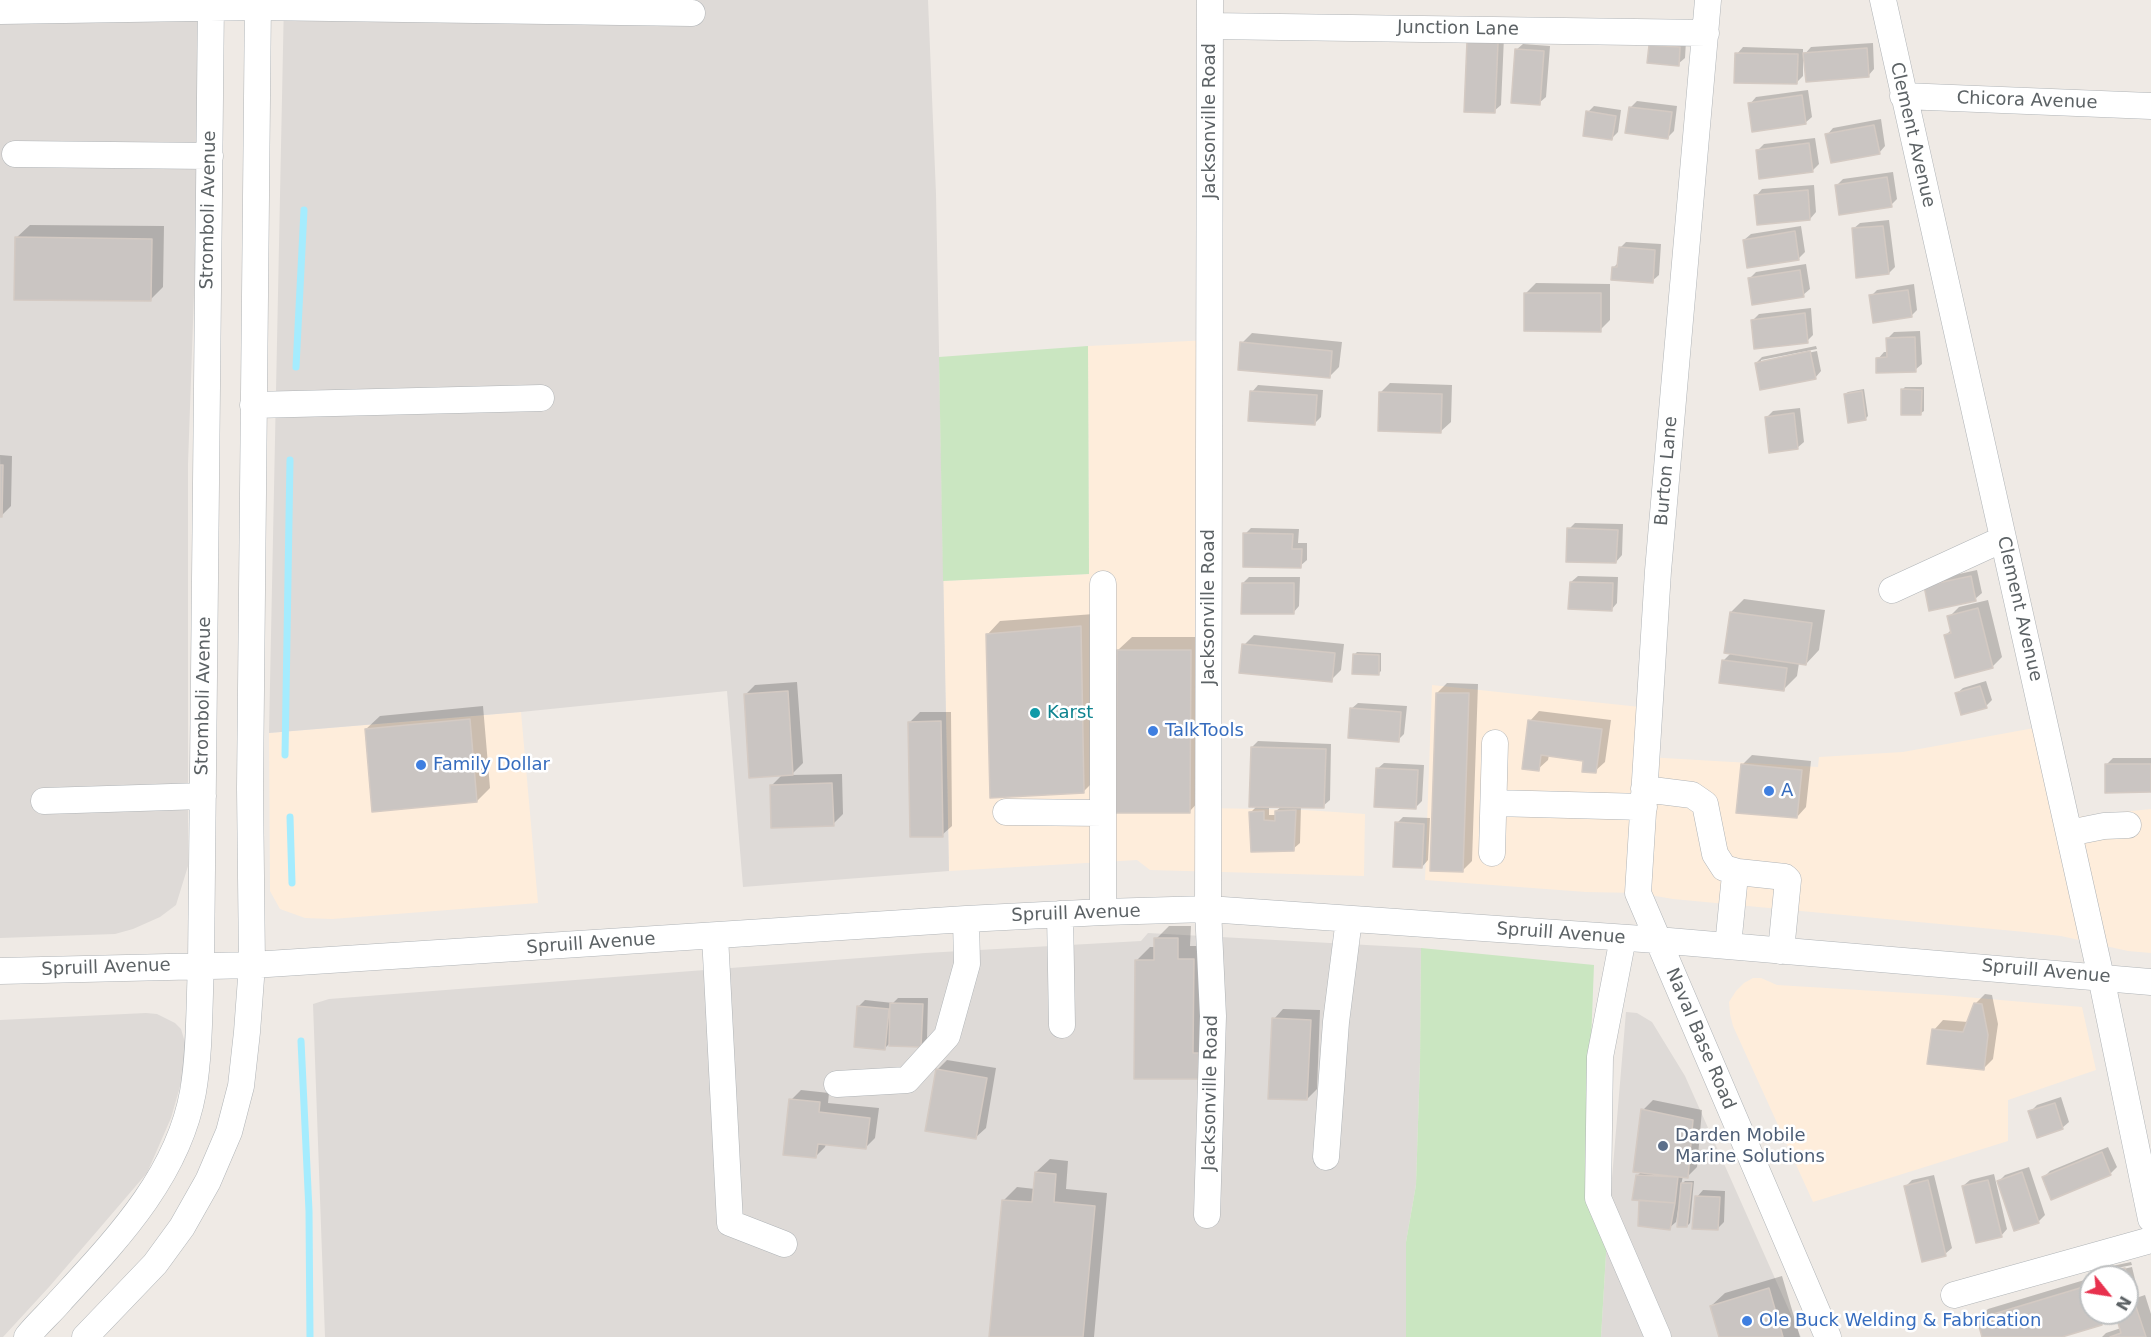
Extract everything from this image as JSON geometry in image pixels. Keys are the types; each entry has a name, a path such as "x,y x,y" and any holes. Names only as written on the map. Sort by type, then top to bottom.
{"street":[{"name":"Jacksonville Road","path":"1207,1215 1213,1016 1208,909 1210,0"},
{"name":"Burton Lane","path":"1657,940 1638,893 1658,571 1708,0"},
{"name":"Clement Avenue","path":"1883,0 2101,977 2151,1219"},
{"path":"0,11 211,4 341,4 692,13"},
{"name":"Stromboli Avenue","path":"27,1337 146,1202 182,1131 193,1093 201,965 211,4"},
{"path":"85,1337 155,1264 182,1227 208,1181 229,1132 241,1086 252,965 250,788 258,4"},
{"name":"Junction Lane","path":"1210,26 1706,33"},
{"name":"Chicora Avenue","path":"1904,96 2151,106"},
{"path":"15,154 210,156"},
{"path":"254,405 541,398"},
{"path":"1892,590 2003,539"},
{"path":"1103,584 1103,912"},
{"path":"1492,853 1495,743"},
{"path":"44,801 203,795"},
{"path":"1494,803 1692,795 1705,804 1715,855 1724,868 1738,872 1785,877 1788,880 1781,951"},
{"path":"1006,812 1103,813"},
{"path":"2069,833 2104,826 2128,825"},
{"path":"1728,946 1735,874 1738,872"},
{"name":"Spruill Avenue","path":"0,971 252,965 966,919 1208,909 1657,940 2151,982"},
{"path":"1059,914 1062,1025"},
{"path":"837,1084 908,1080 946,1036 967,964 966,919"},
{"path":"1326,1157 1336,1022 1349,919"},
{"path":"715,936 730,1223 784,1244"},
{"path":"1623,938 1600,1057 1598,1198 1658,1337"},
{"name":"Naval Base Road","path":"1657,940 1828,1337"},
{"path":"1954,1295 2151,1240"}],"shaded area":[{"path":"284,0 928,0 936,194 949,871 743,887 727,691 521,712 269,733"},
{"path":"204,9 188,464 188,866 176,905 160,917 133,929 115,934 0,938 0,11"},
{"path":"1210,340 1208,808 1365,814 1364,876 1150,870 1137,860 949,871 943,581 1089,574 1088,346"},
{"path":"1432,685 1650,708 1647,757 1818,767 1819,757 1903,752 2045,726 2066,818 2151,809 2151,953 2128,951 2061,936 1673,899 1638,893 1586,892 1425,880"},
{"path":"521,712 538,903 332,919 305,918 280,909 270,891 269,733"},
{"path":"1148,933 1421,948 1416,1185 1406,1242 1406,1337 325,1337 313,1004 329,999 925,953 1141,941"},
{"path":"1753,978 1761,978 1777,985 1942,995 2082,1007 2096,1070 2008,1100 2008,1141 1813,1202 1733,1026 1729,1002 1744,983"},
{"path":"1626,1012 1637,1013 1652,1022 1685,1076 1801,1337 1601,1337"},
{"path":"157,1014 175,1023 181,1029 187,1049 183,1076 171,1118 147,1173 49,1287 3,1337 0,1337 0,1020"}],"green space":[{"path":"1088,346 1089,574 943,581 939,357"},
{"path":"1421,948 1594,965 1588,1120 1607,1237 1601,1337 1406,1337 1406,1242 1416,1185"}],"building":[{"path":"1467,41 1498,42 1495,113 1464,112"},
{"path":"1649,45 1680,47 1679,66 1647,63"},
{"path":"1867,48 1869,77 1806,82 1803,53"},
{"path":"1515,49 1544,51 1540,105 1511,103"},
{"path":"1735,53 1798,54 1797,84 1734,83"},
{"path":"1802,95 1806,124 1752,132 1748,103"},
{"path":"1629,107 1672,112 1668,139 1625,133"},
{"path":"1586,111 1616,116 1612,140 1583,136"},
{"path":"1874,125 1880,154 1831,163 1825,134"},
{"path":"1809,143 1813,172 1759,179 1756,150"},
{"path":"1887,177 1892,207 1839,215 1835,185"},
{"path":"1808,190 1810,220 1757,225 1754,195"},
{"path":"1883,226 1889,274 1856,278 1852,228"},
{"path":"1795,231 1799,260 1747,268 1743,240"},
{"path":"15,237 152,239 151,301 14,300"},
{"path":"1619,247 1655,250 1653,283 1611,280 1612,267 1617,267"},
{"path":"1800,270 1804,297 1752,305 1748,278"},
{"path":"1908,290 1912,317 1873,323 1869,295"},
{"path":"1524,293 1601,293 1601,332 1524,331"},
{"path":"1805,313 1808,343 1754,349 1751,320"},
{"path":"1915,337 1916,372 1876,373 1876,358 1887,357 1886,338"},
{"path":"1240,342 1332,351 1330,378 1238,370"},
{"path":"1810,351 1816,379 1760,390 1755,363"},
{"path":"1901,389 1922,390 1921,415 1901,415"},
{"path":"1250,391 1317,395 1315,425 1248,421"},
{"path":"1862,391 1866,420 1848,423 1844,394"},
{"path":"1379,392 1442,394 1441,433 1378,431"},
{"path":"1794,413 1798,449 1769,453 1765,417"},
{"path":"0,465 3,465 2,517 0,517"},
{"path":"1567,528 1618,530 1616,563 1566,562"},
{"path":"1243,533 1293,534 1292,549 1302,549 1301,568 1243,567"},
{"path":"1971,576 1976,601 1929,611 1924,586"},
{"path":"1570,582 1613,583 1612,611 1568,609"},
{"path":"1242,583 1294,583 1294,614 1241,614"},
{"path":"1978,608 1993,668 1955,678 1944,635 1951,633 1947,616"},
{"path":"1730,612 1812,623 1806,665 1724,653"},
{"name":"Karst","path":"1081,626 1084,793 990,798 986,634"},
{"path":"1242,644 1335,653 1332,682 1239,673"},
{"name":"TalkTools","path":"1117,650 1191,650 1190,813 1116,813"},
{"path":"1353,654 1379,655 1379,675 1352,674"},
{"path":"1722,660 1787,668 1784,691 1719,683"},
{"path":"1980,686 1987,708 1961,715 1955,693"},
{"path":"788,691 793,775 749,778 744,694"},
{"path":"1436,693 1469,693 1463,872 1430,871"},
{"path":"1350,708 1401,712 1399,742 1348,738"},
{"name":"Family Dollar","path":"470,719 477,802 372,812 365,729"},
{"path":"1528,720 1602,729 1596,773 1582,772 1583,761 1541,755 1539,771 1522,769"},
{"path":"941,721 943,837 910,837 908,722"},
{"path":"1251,747 1326,749 1324,808 1249,807"},
{"name":"A","path":"1741,764 1802,770 1797,818 1736,813"},
{"path":"2105,764 2151,764 2151,792 2105,793"},
{"path":"1376,768 1418,770 1416,809 1374,807"},
{"path":"832,783 834,826 771,828 770,785"},
{"path":"1296,810 1294,851 1251,852 1249,812 1264,811 1264,820 1275,821 1275,811"},
{"path":"1395,822 1424,824 1422,868 1393,867"},
{"path":"1154,938 1178,938 1178,959 1194,959 1193,1053 1203,1053 1203,1079 1134,1079 1135,960 1154,960"},
{"path":"890,1003 923,1004 921,1047 889,1046"},
{"path":"1974,1003 1982,1004 1988,1035 1984,1070 1927,1064 1932,1029 1963,1032"},
{"path":"857,1006 889,1009 885,1050 854,1047"},
{"path":"1272,1018 1311,1020 1307,1100 1268,1099"},
{"path":"936,1069 987,1078 976,1139 925,1131"},
{"path":"789,1099 820,1102 819,1112 870,1118 866,1149 818,1144 816,1158 783,1155"},
{"path":"2055,1103 2063,1129 2037,1138 2028,1111"},
{"name":"Darden Mobile Marine Solutions","path":"1641,1109 1693,1120 1688,1178 1633,1172"},
{"path":"2102,1152 2111,1175 2051,1200 2042,1177"},
{"path":"1035,1172 1056,1174 1054,1202 1095,1206 1083,1337 989,1337 1002,1200 1032,1202"},
{"path":"2022,1172 2039,1223 2014,1231 1997,1181"},
{"path":"1636,1175 1678,1177 1675,1203 1632,1200"},
{"path":"1928,1180 1946,1256 1922,1262 1904,1186"},
{"path":"1988,1180 2002,1237 1976,1243 1962,1186"},
{"path":"1681,1183 1692,1183 1687,1227 1677,1227"},
{"path":"1695,1196 1720,1197 1718,1230 1692,1229"},
{"path":"1639,1200 1675,1203 1670,1230 1638,1226"},
{"name":"Ole Buck Welding & Fabrication","path":"1769,1288 1783,1337 1719,1337 1710,1306"},
{"path":"2079,1288 2079,1325 2102,1325 2062,1337 1982,1337 1977,1319"},
{"path":"2139,1316 2146,1337 2110,1337 2121,1333 2119,1325 2139,1325"}],"waterway":[{"path":"296,367 304,210"},
{"path":"285,755 290,460"},
{"path":"290,817 292,883"},
{"path":"301,1041 309,1211 310,1337"}],"place":[{"name":"Karst","path":"1035,713"},
{"name":"TalkTools","path":"1153,731"},
{"name":"Family Dollar","path":"421,765"},
{"name":"A","path":"1769,791"},
{"name":"Darden Mobile Marine Solutions","path":"1663,1146"},
{"name":"Ole Buck Welding & Fabrication","path":"1747,1321"}]}
